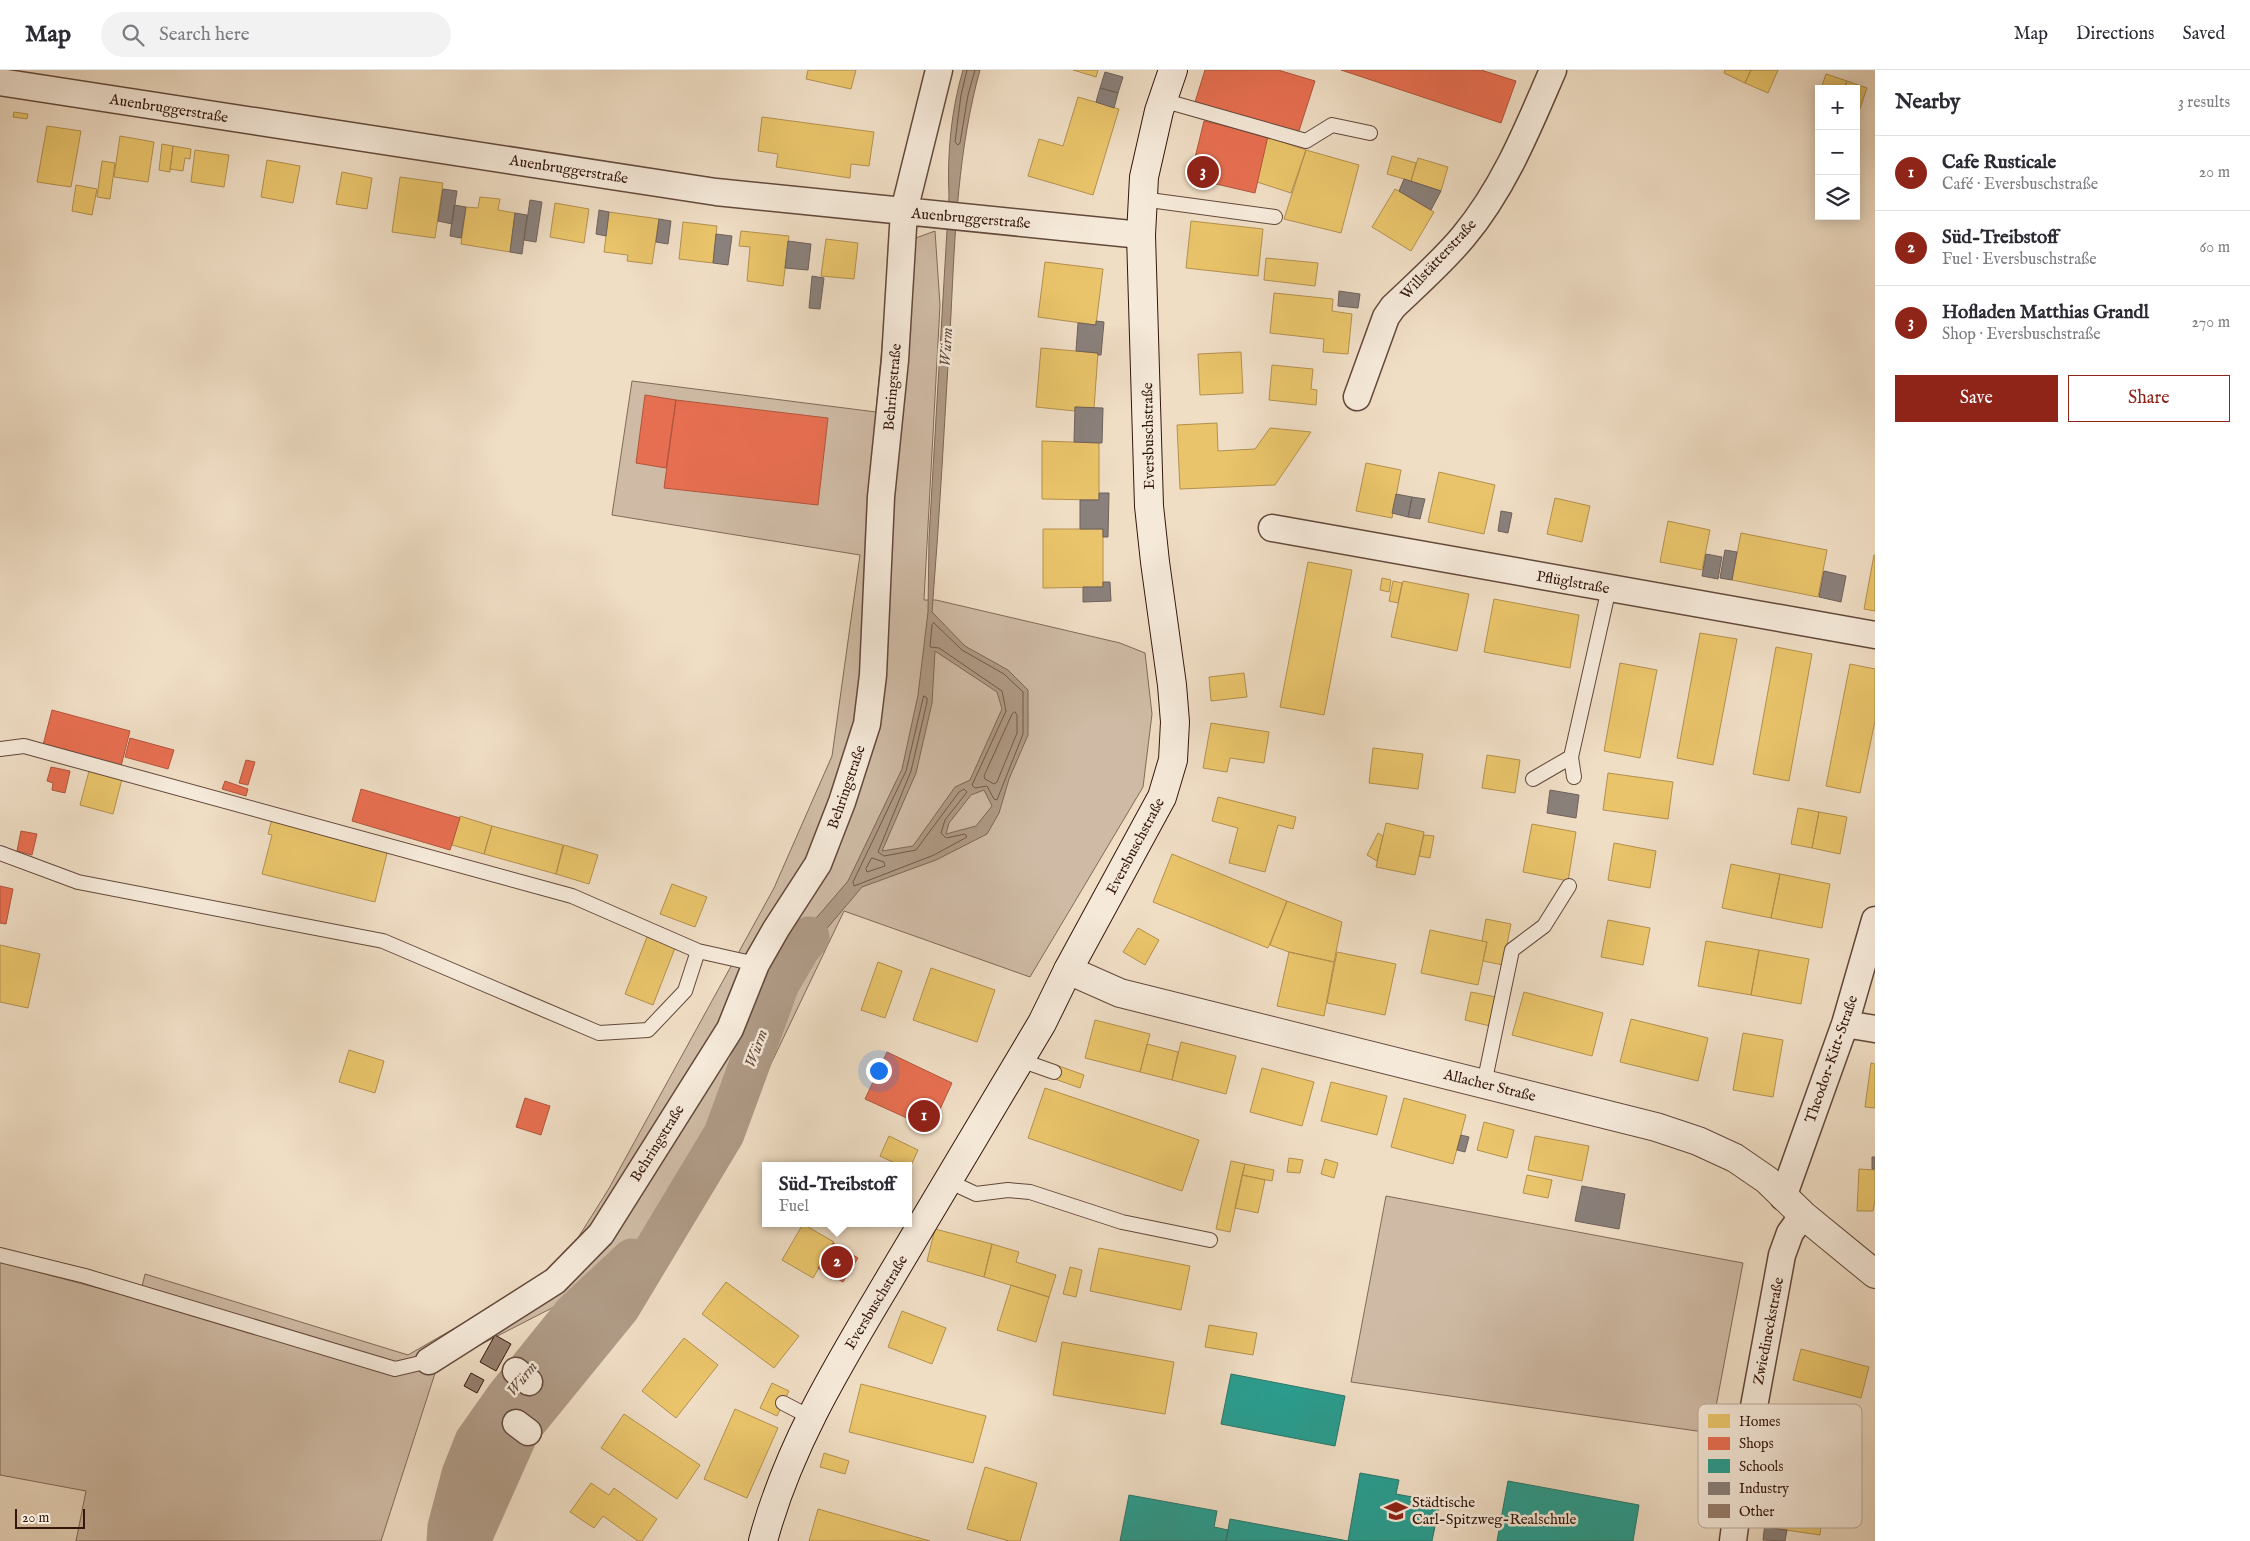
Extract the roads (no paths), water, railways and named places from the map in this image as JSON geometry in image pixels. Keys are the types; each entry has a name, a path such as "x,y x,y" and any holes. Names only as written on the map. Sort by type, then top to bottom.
{"main road":[{"name":"Eversbuschstraße","path":"763,1541 779,1487 810,1417 832,1376 1042,1023 1068,970 1162,797 1173,760 1175,722 1172,685 1155,562 1150,506 1141,235 1144,177 1162,100 1173,70"},
{"name":"Allacher Straße","path":"1068,970 1120,993 1656,1128 1698,1141 1735,1158 1767,1180 1803,1215 1875,1274"}],"street":[{"name":"Behringstraße","path":"429,1360 555,1281 601,1234 730,1029 756,964 818,864 842,802 867,724 873,675 881,497 895,360 939,70"},
{"name":"Willstätterstraße","path":"1357,397 1386,317 1463,236 1484,208 1524,139 1554,70"},
{"name":"Auenbruggerstraße","path":"0,82 716,192 1141,235"},
{"name":"Pflüglstraße","path":"1272,528 1875,635"},
{"name":"Theodor-Kitt-Straße","path":"1783,1197 1845,1024 1875,920"},
{"path":"1845,1024 1875,1029"},
{"name":"Zwiedineckstraße","path":"1754,1404 1782,1254 1790,1233 1803,1215"},
{"name":"Zwiedineckstraße","path":"1733,1541 1735,1528"}],"lane":[{"path":"1162,100 1306,142 1332,125 1370,133"},
{"path":"1142,199 1275,217"},
{"path":"1574,777 1572,757 1609,588"},
{"path":"0,749 24,746 572,896 698,951 756,964"},
{"path":"1533,779 1572,757"},
{"path":"0,853 78,882 383,942 600,1033 648,1030 685,991 698,951"},
{"path":"1484,1084 1512,950 1544,926 1569,886"},
{"path":"1020,1060 1054,1072"},
{"path":"948,1181 976,1194 1008,1190 1030,1192 1122,1222 1210,1240"},
{"path":"0,1255 85,1276 395,1369 429,1360"},
{"path":"783,1403 810,1417"}],"water":[{"path":"963,70 980,70 967,130 959,191 932,612 965,646 1008,670 1028,690 1028,735 1009,779 999,813 987,834 936,860 862,887 780,986 776,984 794,944 848,881 902,769 918,695 928,612 929,538 949,196 949,148","holes":["935,651 997,692 1002,709 970,780 955,787 913,846 882,851 916,773 932,703","984,790 992,806 976,826 946,834 949,823 971,795"]}],"waterway":[{"name":"Würm","path":"470,1541 519,1431 620,1307 724,1134 779,984 800,948 809,937"},
{"name":"Würm","path":"447,1541 448,1527 462,1474 475,1441 506,1397 574,1313 632,1259"}],"place":[{"name":"Hofladen Matthias Grandl","path":"1203,172"},
{"name":"Cafe Rusticale","path":"924,1116"},
{"name":"Süd-Treibstoff","path":"837,1262"},
{"name":"Städtische Carl-Spitzweg-Realschule","path":"1396,1511"}]}
